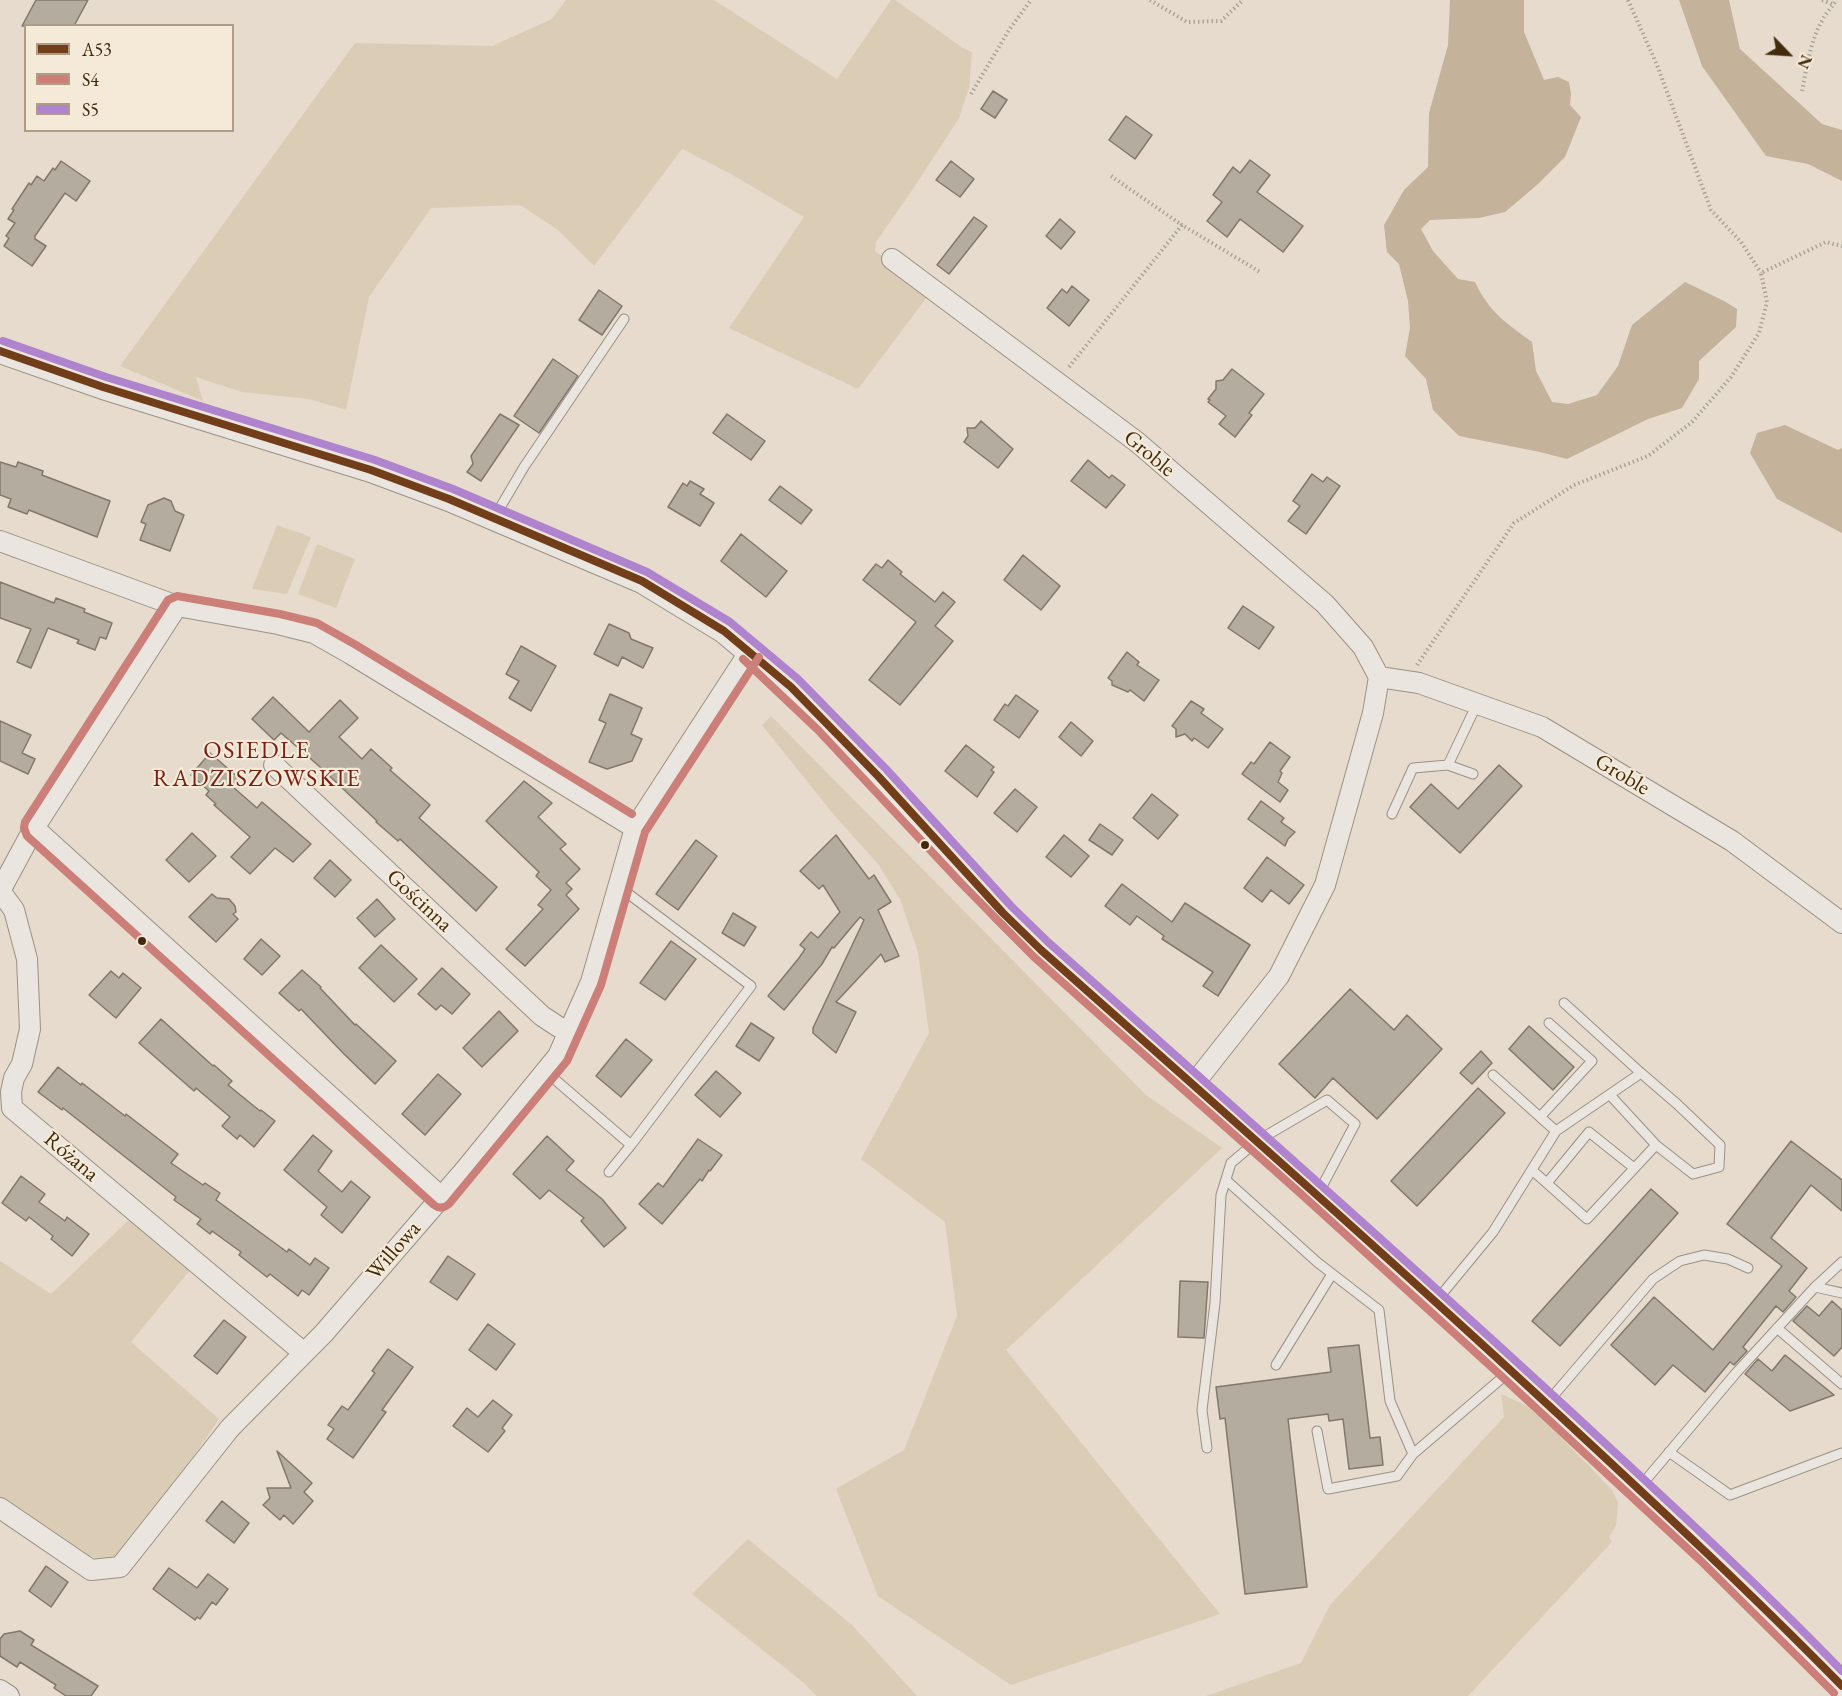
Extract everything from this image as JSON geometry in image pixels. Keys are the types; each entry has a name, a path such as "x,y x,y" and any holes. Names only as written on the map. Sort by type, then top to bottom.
{"street":[{"name":"Groble","path":"892,258 1137,442 1325,604 1363,647 1379,677 1419,683 1542,727 1732,841 1842,923"},
{"path":"0,351 103,387 371,470 449,499 642,581 724,631 791,687 871,769 1003,913 1041,950 1318,1194 1547,1403 1788,1630 1842,1686"},
{"path":"0,542 177,606 278,624 314,633 634,828"},
{"path":"0,891 34,828 177,606"},
{"name":"Willowa","path":"0,1508 91,1570 120,1568 230,1428 324,1333 558,1056 591,982 634,828 750,651"},
{"path":"1193,1085 1279,976 1325,885 1373,713 1379,677"},
{"name":"Gościnna","path":"274,765 542,1016 568,1033"},
{"path":"34,828 441,1197"},
{"name":"Różana","path":"0,891 14,910 27,959 30,1029 22,1064 14,1078 11,1092 12,1108 304,1353"},
{"path":"0,1690 9,1696"}],"lane":[{"path":"494,518 524,467 624,319"},
{"path":"1448,765 1477,704"},
{"path":"1392,814 1413,768 1448,765 1473,774"},
{"path":"609,1172 751,986 618,886"},
{"path":"1564,1003 1720,1145 1719,1167 1693,1174 1656,1145 1610,1095"},
{"path":"1540,1117 1592,1061 1549,1023"},
{"path":"545,1071 631,1145"},
{"path":"1436,1302 1492,1232 1556,1131 1641,1073"},
{"path":"1493,1075 1556,1131"},
{"path":"1208,1448 1202,1410 1215,1303 1221,1195 1231,1163 1257,1141 1327,1100 1355,1124 1318,1194"},
{"path":"1547,1183 1589,1132 1634,1168"},
{"path":"1532,1170 1587,1219 1656,1145"},
{"path":"1226,1180 1317,1262 1379,1310 1390,1401 1413,1454"},
{"path":"1547,1403 1653,1278 1680,1261 1704,1255 1728,1259 1748,1268"},
{"path":"1638,1488 1777,1328 1842,1262"},
{"path":"1275,1365 1332,1274"},
{"path":"1815,1287 1842,1293"},
{"path":"1777,1328 1842,1384"},
{"path":"1317,1431 1328,1489 1397,1476 1413,1454 1511,1370"},
{"path":"1669,1452 1730,1495 1842,1453"}],"path":[{"path":"971,94 1009,30 1032,0"},
{"path":"1150,0 1187,22 1221,21 1243,0"},
{"path":"1419,683 1416,663 1514,523 1574,485 1648,456 1692,422 1731,377 1759,333 1767,302 1761,273 1741,242 1711,210 1670,98 1628,0"},
{"path":"1822,0 1834,5"},
{"path":"1802,91 1815,36 1823,17 1836,0"},
{"path":"1111,177 1182,225 1260,272"},
{"path":"1057,382 1182,225"},
{"path":"1761,273 1826,242 1842,246"}],"shaded area":[{"path":"566,0 714,0 837,79 891,0 895,0 972,52 969,88 959,118 876,242 875,251 930,293 858,389 729,328 804,217 731,174 682,149 594,266 558,230 520,205 431,208 369,297 346,410 309,399 242,392 196,377 203,401 120,366 355,43 492,46 552,19"},
{"path":"1450,0 1524,0 1524,32 1544,80 1558,77 1569,82 1570,105 1581,117 1565,157 1505,212 1479,218 1430,220 1421,229 1433,251 1458,279 1475,282 1492,309 1506,323 1532,342 1536,371 1552,402 1568,404 1597,395 1618,366 1632,325 1685,282 1737,309 1736,327 1699,361 1699,379 1682,408 1648,419 1567,459 1459,436 1433,410 1426,379 1405,356 1410,328 1408,301 1399,264 1387,252 1384,225 1404,190 1428,167 1429,113 1448,45"},
{"path":"1679,0 1729,0 1740,49 1822,124 1842,130 1842,181 1808,164 1766,156 1702,66"},
{"path":"1785,425 1838,450 1842,448 1842,533 1777,499 1750,453 1757,433"},
{"path":"277,525 311,537 287,594 252,589"},
{"path":"317,544 355,559 336,608 298,594"},
{"path":"771,716 1146,1095 1222,1148 1006,1350 1220,1614 1011,1685 878,1596 836,1489 904,1450 957,1316 945,1222 861,1159 929,1033 918,952 900,899 878,864 835,816 762,725"},
{"path":"130,1219 190,1270 131,1342 219,1419 169,1490 128,1541 114,1558 103,1560 81,1553 0,1497 0,1261 51,1294"},
{"path":"1501,1394 1527,1406 1558,1434 1612,1490 1618,1502 1616,1526 1609,1537 1612,1542 1468,1696 1206,1696 1301,1663 1330,1605 1504,1417"},
{"path":"748,1539 852,1625 917,1696 817,1696 803,1682 692,1594"}],"building":[{"path":"36,0 88,0 75,24 24,24 22,26"},
{"path":"993,91 1007,100 995,118 981,109"},
{"path":"1126,116 1152,135 1135,159 1109,140"},
{"path":"1250,160 1270,175 1257,192 1303,226 1283,252 1240,219 1227,237 1207,221 1222,202 1213,195 1233,167 1240,173"},
{"path":"61,161 90,181 76,201 65,193 35,236 35,239 46,246 32,266 4,246 9,238 6,236 15,223 8,219 29,183 31,185 37,176 44,181"},
{"path":"951,161 974,179 960,197 936,180"},
{"path":"974,217 987,226 949,274 937,265"},
{"path":"1060,219 1075,232 1061,249 1046,236"},
{"path":"1072,286 1089,300 1069,326 1047,308 1062,289 1067,293"},
{"path":"599,290 622,306 602,335 579,320"},
{"path":"553,359 578,376 539,433 514,416"},
{"path":"1232,369 1264,394 1249,413 1252,415 1235,437 1219,424 1226,416 1208,402 1216,389 1216,381 1223,380"},
{"path":"500,414 519,425 481,481 467,472 473,464 471,456"},
{"path":"727,414 765,441 751,460 713,433"},
{"path":"981,421 1013,449 998,468 964,442 968,436 967,428 975,428"},
{"path":"1088,460 1109,478 1112,475 1125,485 1106,508 1071,481"},
{"path":"0,462 16,467 18,462 43,471 42,475 110,501 97,537 29,510 27,514 8,507 11,499 0,495"},
{"path":"1312,474 1323,482 1327,477 1340,486 1306,534 1288,521 1300,506 1293,501"},
{"path":"690,481 704,489 700,494 714,503 700,526 668,507 683,483 687,486"},
{"path":"780,486 812,510 801,524 769,500"},
{"path":"164,498 171,501 175,511 184,515 170,551 140,540 146,524 141,522 148,505"},
{"path":"741,534 787,571 766,597 721,561"},
{"path":"1023,555 1060,586 1041,610 1004,580"},
{"path":"888,560 902,572 900,574 935,602 943,592 955,602 935,626 953,641 900,705 869,680 916,622 863,580 876,564 882,568"},
{"path":"0,582 54,603 56,598 112,623 106,639 100,637 95,650 77,643 79,640 48,628 31,668 17,662 31,629 0,618"},
{"path":"1243,606 1274,627 1259,649 1228,628"},
{"path":"609,624 629,633 631,639 653,648 643,668 622,657 618,666 594,654"},
{"path":"521,646 556,666 531,711 509,698 519,681 506,674"},
{"path":"1127,652 1139,662 1137,665 1159,680 1144,701 1130,690 1128,692 1112,685 1112,681 1108,678"},
{"path":"610,694 642,708 631,734 642,739 632,761 607,769 589,762 606,723 599,720"},
{"path":"1016,695 1038,711 1019,738 994,720 1005,704 1008,706"},
{"path":"273,697 309,732 340,700 358,718 339,737 362,759 371,749 392,768 390,770 430,805 419,818 497,887 476,911 400,839 398,841 376,822 320,767 281,733 274,740 252,719"},
{"path":"1191,701 1204,709 1201,713 1223,729 1208,748 1194,738 1192,741 1185,734 1176,737 1176,729 1172,726"},
{"path":"0,721 31,735 22,753 35,759 28,774 0,761"},
{"path":"1071,722 1093,741 1081,756 1059,737"},
{"path":"1270,742 1290,757 1280,771 1282,773 1278,782 1288,790 1280,802 1242,774 1251,762 1254,764"},
{"path":"966,745 994,767 991,770 994,772 977,797 945,771"},
{"path":"210,753 240,779 233,787 257,808 262,802 311,844 293,862 275,848 250,874 231,857 250,837 214,805 216,804 206,795 209,791 191,775"},
{"path":"1499,765 1522,786 1460,853 1410,807 1431,784 1458,809"},
{"path":"524,781 552,803 538,817 566,844 560,849 580,869 566,883 572,889 566,895 579,909 525,966 506,949 543,909 538,905 551,890 536,876 539,872 486,821"},
{"path":"1015,789 1037,807 1017,832 994,813"},
{"path":"1152,794 1178,815 1158,839 1133,818"},
{"path":"1261,801 1284,818 1281,822 1295,832 1285,846 1248,819"},
{"path":"1100,824 1123,840 1112,855 1089,840"},
{"path":"192,833 216,856 189,882 166,860"},
{"path":"836,835 869,879 874,875 891,902 878,910 899,956 885,962 881,954 836,1002 856,1012 836,1053 813,1033 813,1028 864,920 860,917 834,948 832,947 822,964 784,1010 768,996 799,958 805,949 800,945 811,932 818,938 840,912 823,885 819,889 800,871"},
{"path":"1064,835 1089,856 1071,877 1046,857"},
{"path":"696,840 717,856 678,910 656,894"},
{"path":"1267,857 1304,885 1289,904 1271,890 1262,902 1244,888"},
{"path":"330,860 351,880 335,897 314,878"},
{"path":"1122,884 1172,922 1185,903 1250,945 1218,996 1203,986 1213,972 1162,939 1164,936 1137,916 1130,925 1105,906"},
{"path":"212,894 217,898 229,899 235,906 236,912 233,914 238,919 216,942 189,917"},
{"path":"377,899 395,919 375,937 357,918"},
{"path":"733,913 756,927 744,946 722,933"},
{"path":"261,939 280,956 262,975 244,959"},
{"path":"671,941 696,959 665,1000 640,983"},
{"path":"381,945 417,979 394,1002 359,968"},
{"path":"442,968 470,994 452,1014 441,1005 436,1010 418,994"},
{"path":"302,970 321,987 355,1025 396,1061 375,1084 301,1009 299,1011 279,993"},
{"path":"111,971 119,978 123,973 141,988 116,1018 89,995"},
{"path":"1350,989 1394,1030 1407,1015 1442,1049 1377,1119 1333,1078 1315,1098 1279,1064"},
{"path":"499,1011 518,1031 482,1067 463,1048"},
{"path":"161,1019 232,1081 228,1085 275,1121 254,1147 240,1135 237,1139 222,1126 230,1117 196,1088 194,1091 139,1043"},
{"path":"751,1023 774,1038 759,1061 736,1046"},
{"path":"1529,1026 1574,1067 1553,1090 1509,1049"},
{"path":"626,1039 652,1060 621,1097 596,1076"},
{"path":"1481,1051 1492,1063 1472,1084 1460,1073"},
{"path":"58,1067 125,1116 126,1114 178,1154 171,1163 203,1185 205,1183 220,1193 216,1200 287,1252 289,1249 310,1265 315,1258 329,1268 309,1295 302,1290 298,1296 270,1274 267,1277 239,1255 241,1252 212,1231 210,1234 197,1224 201,1219 174,1200 176,1197 63,1108 62,1110 38,1092"},
{"path":"716,1071 741,1093 720,1117 695,1095"},
{"path":"438,1074 461,1094 425,1135 402,1114"},
{"path":"1478,1088 1505,1113 1417,1206 1391,1181"},
{"path":"313,1135 332,1151 318,1171 342,1192 351,1181 370,1197 342,1233 321,1215 327,1207 284,1170"},
{"path":"547,1136 574,1161 566,1170 602,1199 626,1228 604,1247 581,1221 584,1218 549,1190 540,1199 513,1174"},
{"path":"698,1139 722,1155 702,1181 700,1179 662,1224 639,1204 658,1183 663,1187"},
{"path":"1791,1141 1842,1180 1842,1211 1811,1185 1771,1238 1807,1268 1789,1291 1796,1297 1783,1312 1776,1306 1743,1347 1747,1351 1734,1365 1730,1362 1705,1392 1673,1365 1655,1385 1611,1345 1654,1297 1713,1350 1782,1266 1727,1224"},
{"path":"21,1176 45,1194 39,1202 65,1221 67,1217 89,1234 72,1256 51,1239 53,1236 29,1217 26,1221 2,1203"},
{"path":"1651,1189 1678,1213 1560,1346 1532,1321"},
{"path":"448,1256 475,1274 457,1300 430,1282"},
{"path":"1180,1281 1208,1282 1204,1338 1178,1337"},
{"path":"1832,1301 1842,1310 1842,1347 1834,1356 1793,1321 1807,1306 1819,1316"},
{"path":"224,1320 246,1337 217,1374 194,1356"},
{"path":"488,1324 515,1344 496,1370 469,1350"},
{"path":"1359,1345 1370,1438 1380,1437 1383,1465 1349,1469 1343,1419 1329,1421 1328,1414 1288,1419 1307,1587 1245,1594 1225,1418 1220,1419 1216,1387 1331,1372 1328,1348"},
{"path":"388,1349 413,1367 382,1410 386,1412 353,1458 327,1439 334,1429 328,1425 342,1406 348,1410 375,1373 372,1371"},
{"path":"1785,1355 1834,1395 1790,1411 1745,1374 1758,1359 1772,1371"},
{"path":"493,1400 512,1415 502,1428 505,1431 488,1452 453,1426 467,1408 478,1417"},
{"path":"277,1451 312,1483 304,1492 313,1501 293,1524 284,1515 280,1520 263,1505 270,1498 267,1488 291,1488"},
{"path":"222,1501 249,1523 234,1543 206,1521"},
{"path":"46,1566 68,1582 51,1607 29,1591"},
{"path":"169,1568 197,1588 208,1574 228,1589 216,1605 212,1602 200,1619 197,1617 195,1620 153,1589"},
{"path":"20,1631 34,1640 31,1645 98,1686 91,1696 66,1696 54,1688 56,1685 20,1662 17,1667 0,1656 0,1639 4,1634"}],"transit line":[{"name":"S5","path":"3,341 106,377 375,460 453,489 647,572 730,622 798,679 886,769 1011,906 1048,942 1504,1350 1707,1538 1842,1671"},
{"name":"A53","path":"0,351 103,387 371,470 449,499 642,581 724,631 791,687 878,776 1003,913 1041,950 1558,1414 1666,1514 1842,1686"},
{"name":"S4","path":"632,814 317,623 280,614 177,596 168,600 25,822 24,828 27,836 434,1205 443,1207 449,1204 567,1061 601,985 645,832 759,657"},
{"name":"S4","path":"743,659 818,730 961,883 1034,957 1300,1193 1497,1372 1701,1561 1834,1693"}],"district":[{"name":"OSIEDLE RADZISZOWSKIE","path":"257,765"}]}
